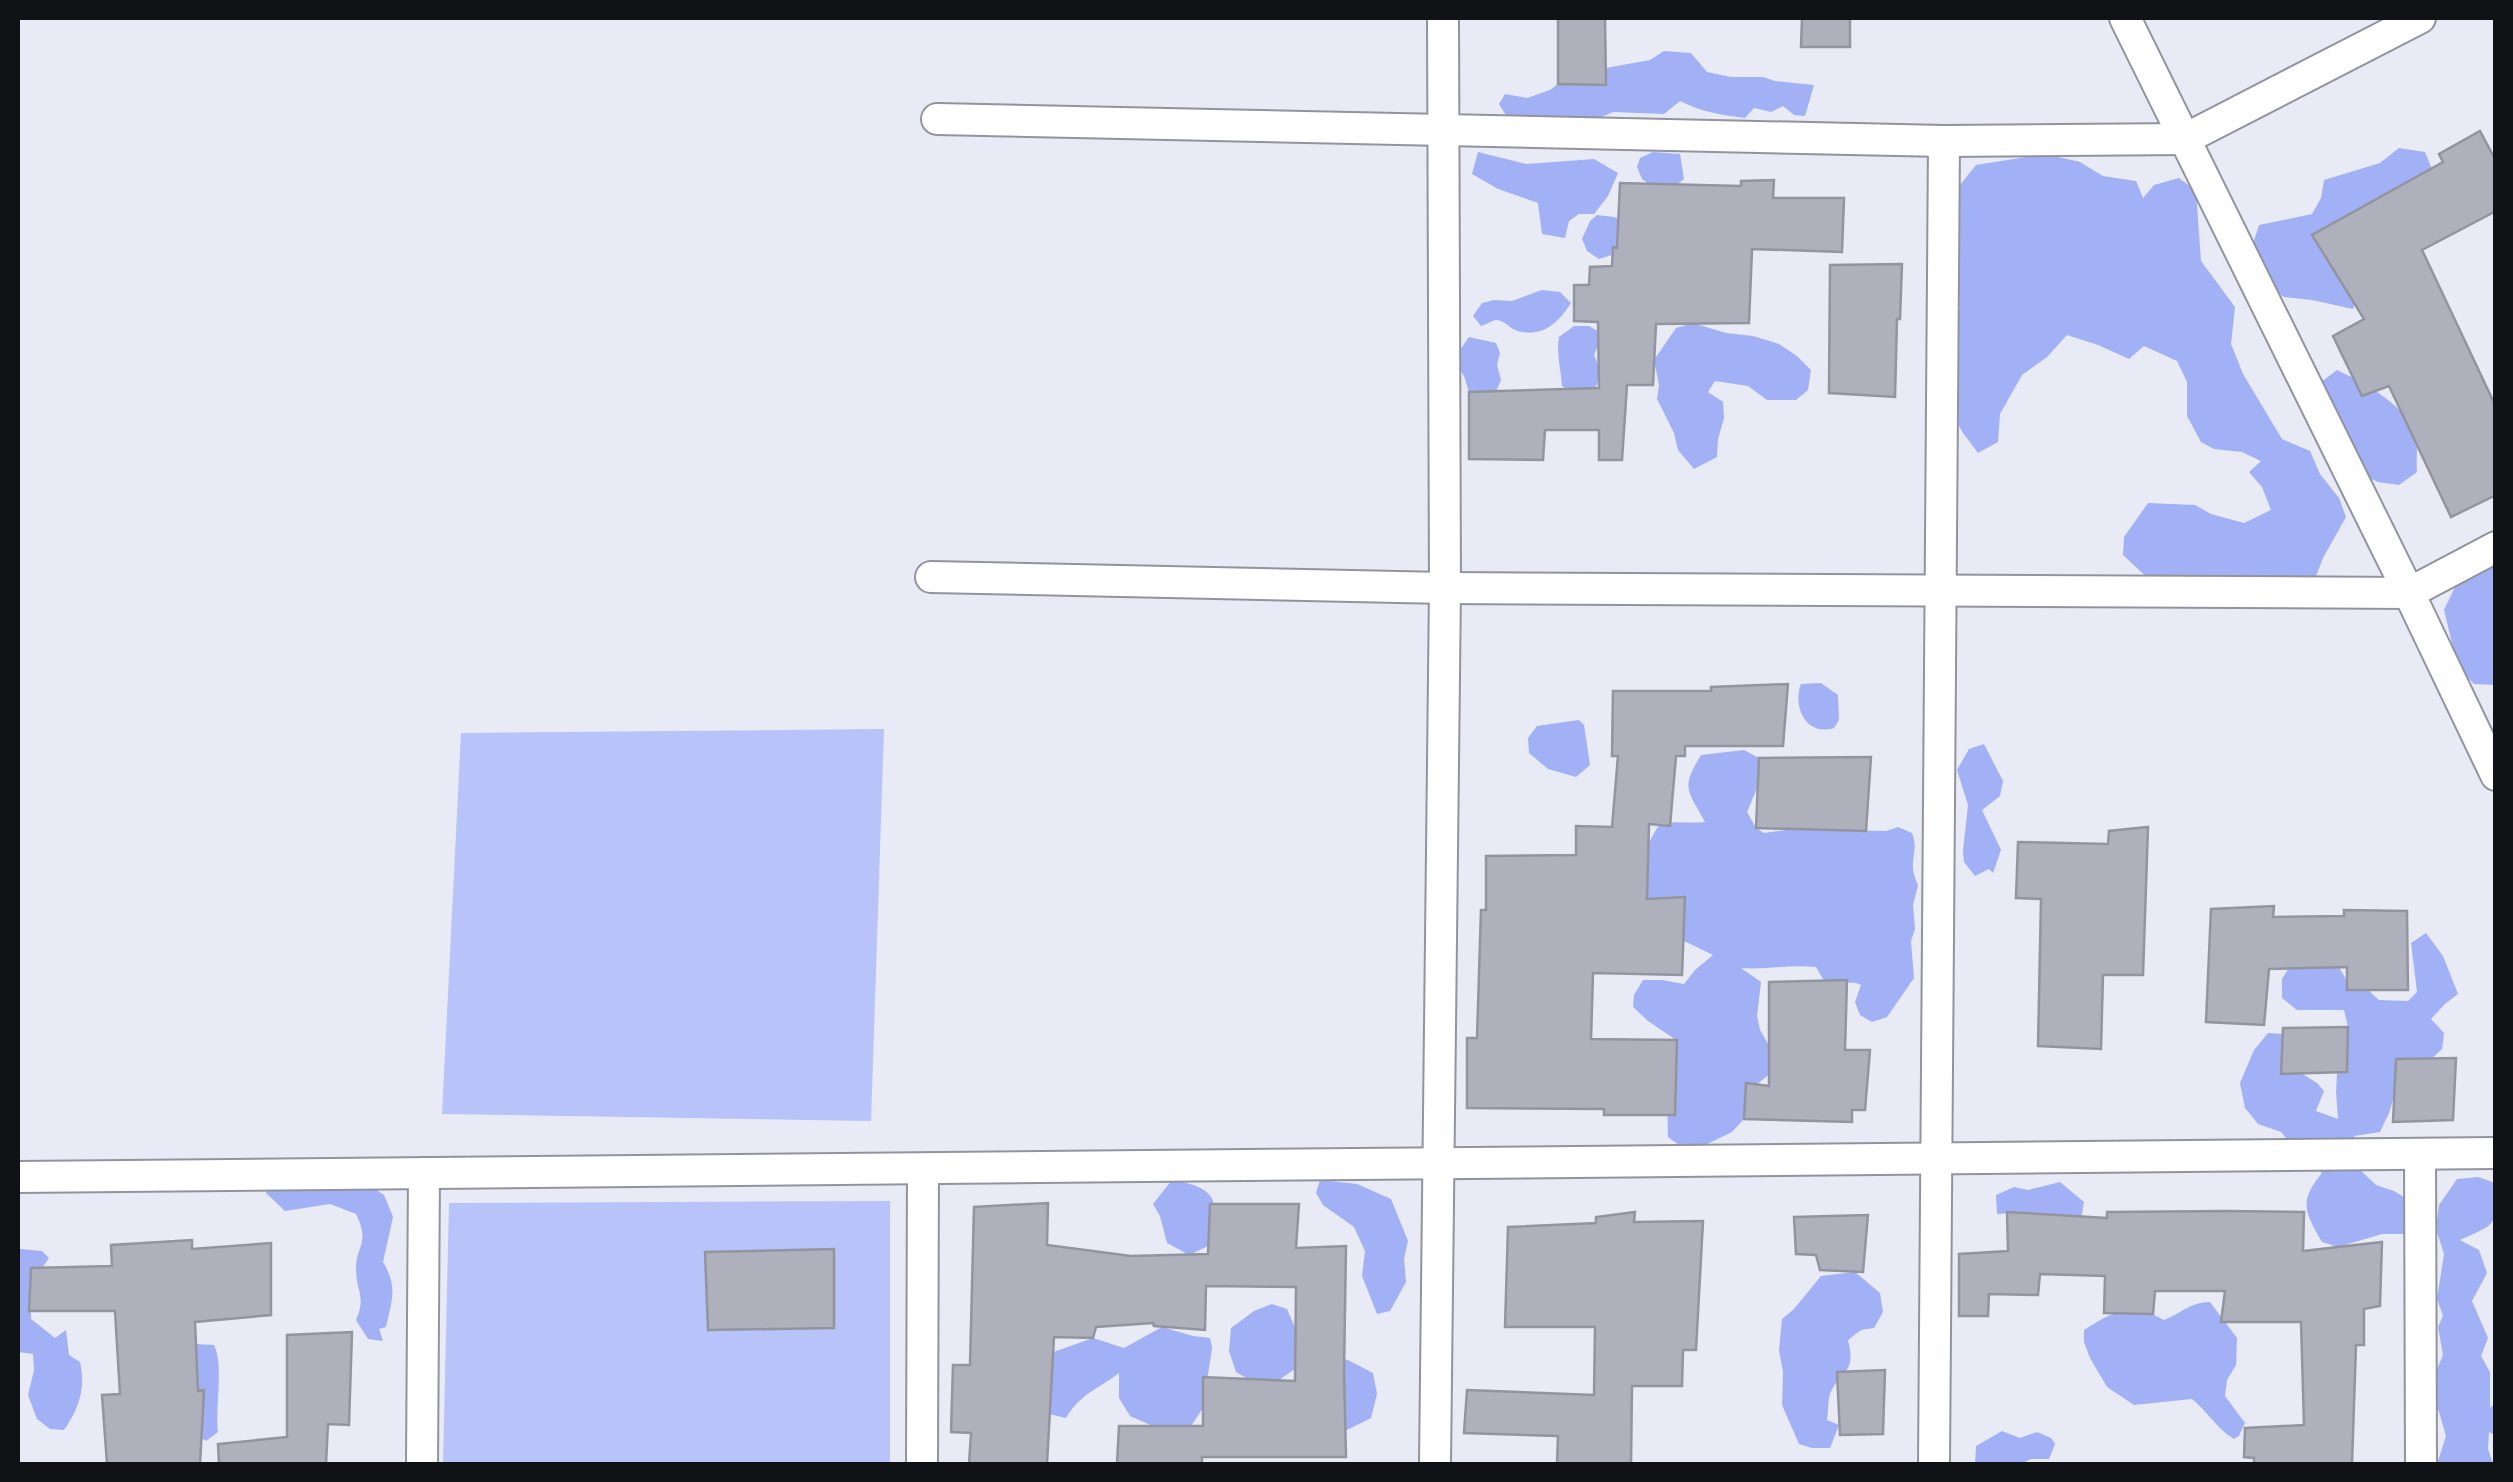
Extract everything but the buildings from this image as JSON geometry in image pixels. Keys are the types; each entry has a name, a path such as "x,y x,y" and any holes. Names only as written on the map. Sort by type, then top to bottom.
{"street":[{"path":"1435,1464 1445,588 1443,18"},
{"path":"2125,18 2410,593 2496,776"},
{"path":"937,119 1944,142 2184,139 2420,18"},
{"path":"1934,1464 1944,142"},
{"path":"931,577 1445,588 2410,593 2496,547"},
{"path":"18,1177 2496,1153"},
{"path":"2420,1154 2421,1464"},
{"path":"922,1464 923,1168"},
{"path":"422,1464 424,1173"}],"shaded area":[{"path":"1664,51 1691,53 1707,72 1814,85 1805,116 1794,115 1783,106 1771,112 1754,108 1745,118 1680,101 1664,114 1613,112 1593,121 1512,125 1499,104 1505,94 1527,98 1558,84 1585,85 1600,69 1650,60"},
{"path":"2399,148 2425,152 2436,179 2365,275 2353,309 2284,297 2258,278 2250,253 2259,225 2312,214 2321,198 2324,180 2380,163"},
{"path":"1478,152 1526,164 1594,159 1618,173 1594,214 1579,214 1569,221 1565,238 1542,234 1538,203 1498,189 1472,174"},
{"path":"1653,152 1680,154 1684,179 1665,195 1642,179 1637,167 1640,158"},
{"path":"2045,154 2080,162 2103,176 2136,181 2143,198 2154,185 2179,178 2196,191 2201,261 2235,307 2231,344 2243,374 2282,439 2310,451 2346,517 2313,584 2152,582 2123,555 2124,537 2148,503 2195,505 2244,523 2271,510 2262,487 2249,472 2261,461 2201,442 2187,416 2187,382 2177,361 2144,346 2129,359 2067,335 2047,357 2022,375 2000,414 1998,442 1978,453 1963,433 1941,395 1942,337 1960,309 1956,190 1976,165"},
{"path":"1597,215 1625,222 1618,253 1599,259 1587,251 1582,239"},
{"path":"1542,290 1560,292 1571,303 1556,322 1543,330 1527,333 1496,320 1481,326 1473,316 1482,303 1512,301"},
{"path":"1693,323 1779,344 1811,370 1808,390 1796,400 1767,400 1748,386 1715,381 1708,392 1723,402 1724,418 1717,457 1694,469 1678,450 1657,399 1659,385 1654,360 1676,328"},
{"path":"1574,326 1589,326 1603,334 1594,355 1599,372 1595,389 1575,394 1562,386 1558,349 1559,337"},
{"path":"1469,337 1496,343 1500,353 1497,365 1501,380 1493,398 1469,392 1453,360"},
{"path":"2337,370 2385,397 2413,428 2417,472 2399,485 2378,482 2347,468 2313,388"},
{"path":"2495,563 2495,685 2474,684 2458,668 2444,610 2456,585"},
{"path":"1821,683 1838,695 1839,720 1834,728 1824,730 1809,724 1798,701 1801,684"},
{"path":"1579,720 1584,725 1590,765 1576,777 1548,769 1529,753 1528,738 1537,726"},
{"path":"884,729 871,1121 442,1114 461,733"},
{"path":"1984,744 2003,781 2000,796 1982,810 2001,850 1993,873 1989,869 1975,876 1964,862 1968,805 1957,770 1969,749"},
{"path":"1744,750 1759,758 1763,774 1747,812 1756,828 1764,833 1792,829 1886,831 1898,827 1912,833 1913,869 1918,885 1911,941 1914,978 1887,1017 1872,1022 1860,1015 1855,1002 1861,985 1824,981 1816,967 1741,968 1761,982 1757,1016 1771,1049 1773,1071 1750,1090 1744,1119 1732,1132 1687,1151 1668,1137 1666,1052 1676,1040 1633,1007 1634,995 1643,980 1684,984 1713,955 1684,941 1684,908 1646,914 1642,868 1659,825 1705,822 1689,789 1690,775 1701,755"},
{"path":"2426,933 2443,956 2458,994 2431,1019 2444,1033 2442,1049 2395,1093 2380,1132 2354,1136 2358,1143 2358,1168 2376,1185 2415,1204 2410,1234 2382,1234 2338,1247 2322,1242 2308,1215 2309,1192 2322,1173 2281,1132 2258,1124 2245,1108 2240,1083 2254,1050 2268,1033 2283,1034 2293,1049 2293,1068 2324,1091 2316,1111 2338,1119 2338,1057 2348,1027 2344,1010 2297,1010 2282,998 2282,979 2293,961 2339,967 2347,981 2379,1000 2408,1001 2417,992 2411,943"},
{"path":"271,1175 366,1183 384,1195 393,1217 383,1262 391,1279 392,1294 386,1327 379,1329 383,1341 368,1339 356,1320 361,1300 356,1263 362,1232 356,1214 330,1204 285,1211 266,1193"},
{"path":"2478,1177 2495,1183 2494,1216 2488,1226 2460,1240 2479,1250 2487,1273 2472,1301 2488,1338 2481,1356 2490,1372 2490,1408 2495,1403 2495,1435 2489,1432 2488,1449 2493,1464 2437,1464 2446,1436 2432,1398 2434,1376 2443,1355 2438,1327 2443,1316 2437,1299 2444,1254 2436,1229 2439,1205 2457,1179"},
{"path":"1172,1180 1199,1187 1215,1206 1217,1242 1189,1255 1167,1243 1153,1204"},
{"path":"1320,1180 1357,1184 1391,1199 1408,1241 1404,1259 1406,1282 1390,1311 1377,1314 1362,1276 1365,1251 1354,1227 1323,1205 1316,1193"},
{"path":"2060,1182 2084,1202 2080,1224 2029,1212 1997,1214 1996,1195 2014,1187 2028,1190"},
{"path":"890,1201 890,1464 443,1464 449,1203"},
{"path":"20,1249 42,1251 49,1258 31,1277 31,1319 55,1338 66,1330 69,1355 80,1362 80,1398 64,1430 50,1429 37,1419 28,1395 33,1354 18,1352"},
{"path":"1855,1272 1880,1293 1883,1312 1874,1328 1861,1330 1848,1340 1849,1366 1834,1386 1828,1403 1827,1420 1839,1425 1830,1448 1812,1448 1799,1444 1782,1405 1782,1319 1821,1276"},
{"path":"2210,1302 2237,1338 2236,1365 2227,1380 2225,1396 2245,1423 2234,1439 2192,1399 2134,1405 2107,1387 2084,1342 2084,1330 2123,1311 2142,1311 2164,1320 2191,1306"},
{"path":"1272,1304 1287,1309 1296,1330 1295,1369 1279,1380 1248,1379 1236,1372 1229,1351 1231,1328 1254,1311"},
{"path":"1162,1327 1210,1338 1203,1408 1191,1426 1166,1432 1130,1416 1119,1398 1119,1373 1084,1397 1066,1418 1049,1414 1045,1355 1093,1338 1124,1348"},
{"path":"196,1344 214,1345 217,1353 218,1432 206,1441 128,1392 117,1370 125,1363 181,1358"},
{"path":"1327,1358 1348,1360 1373,1373 1377,1394 1371,1418 1333,1437"},
{"path":"2002,1431 2020,1438 2037,1432 2051,1438 2055,1444 2049,1459 2031,1459 2021,1464 1975,1464 1976,1446"}]}
